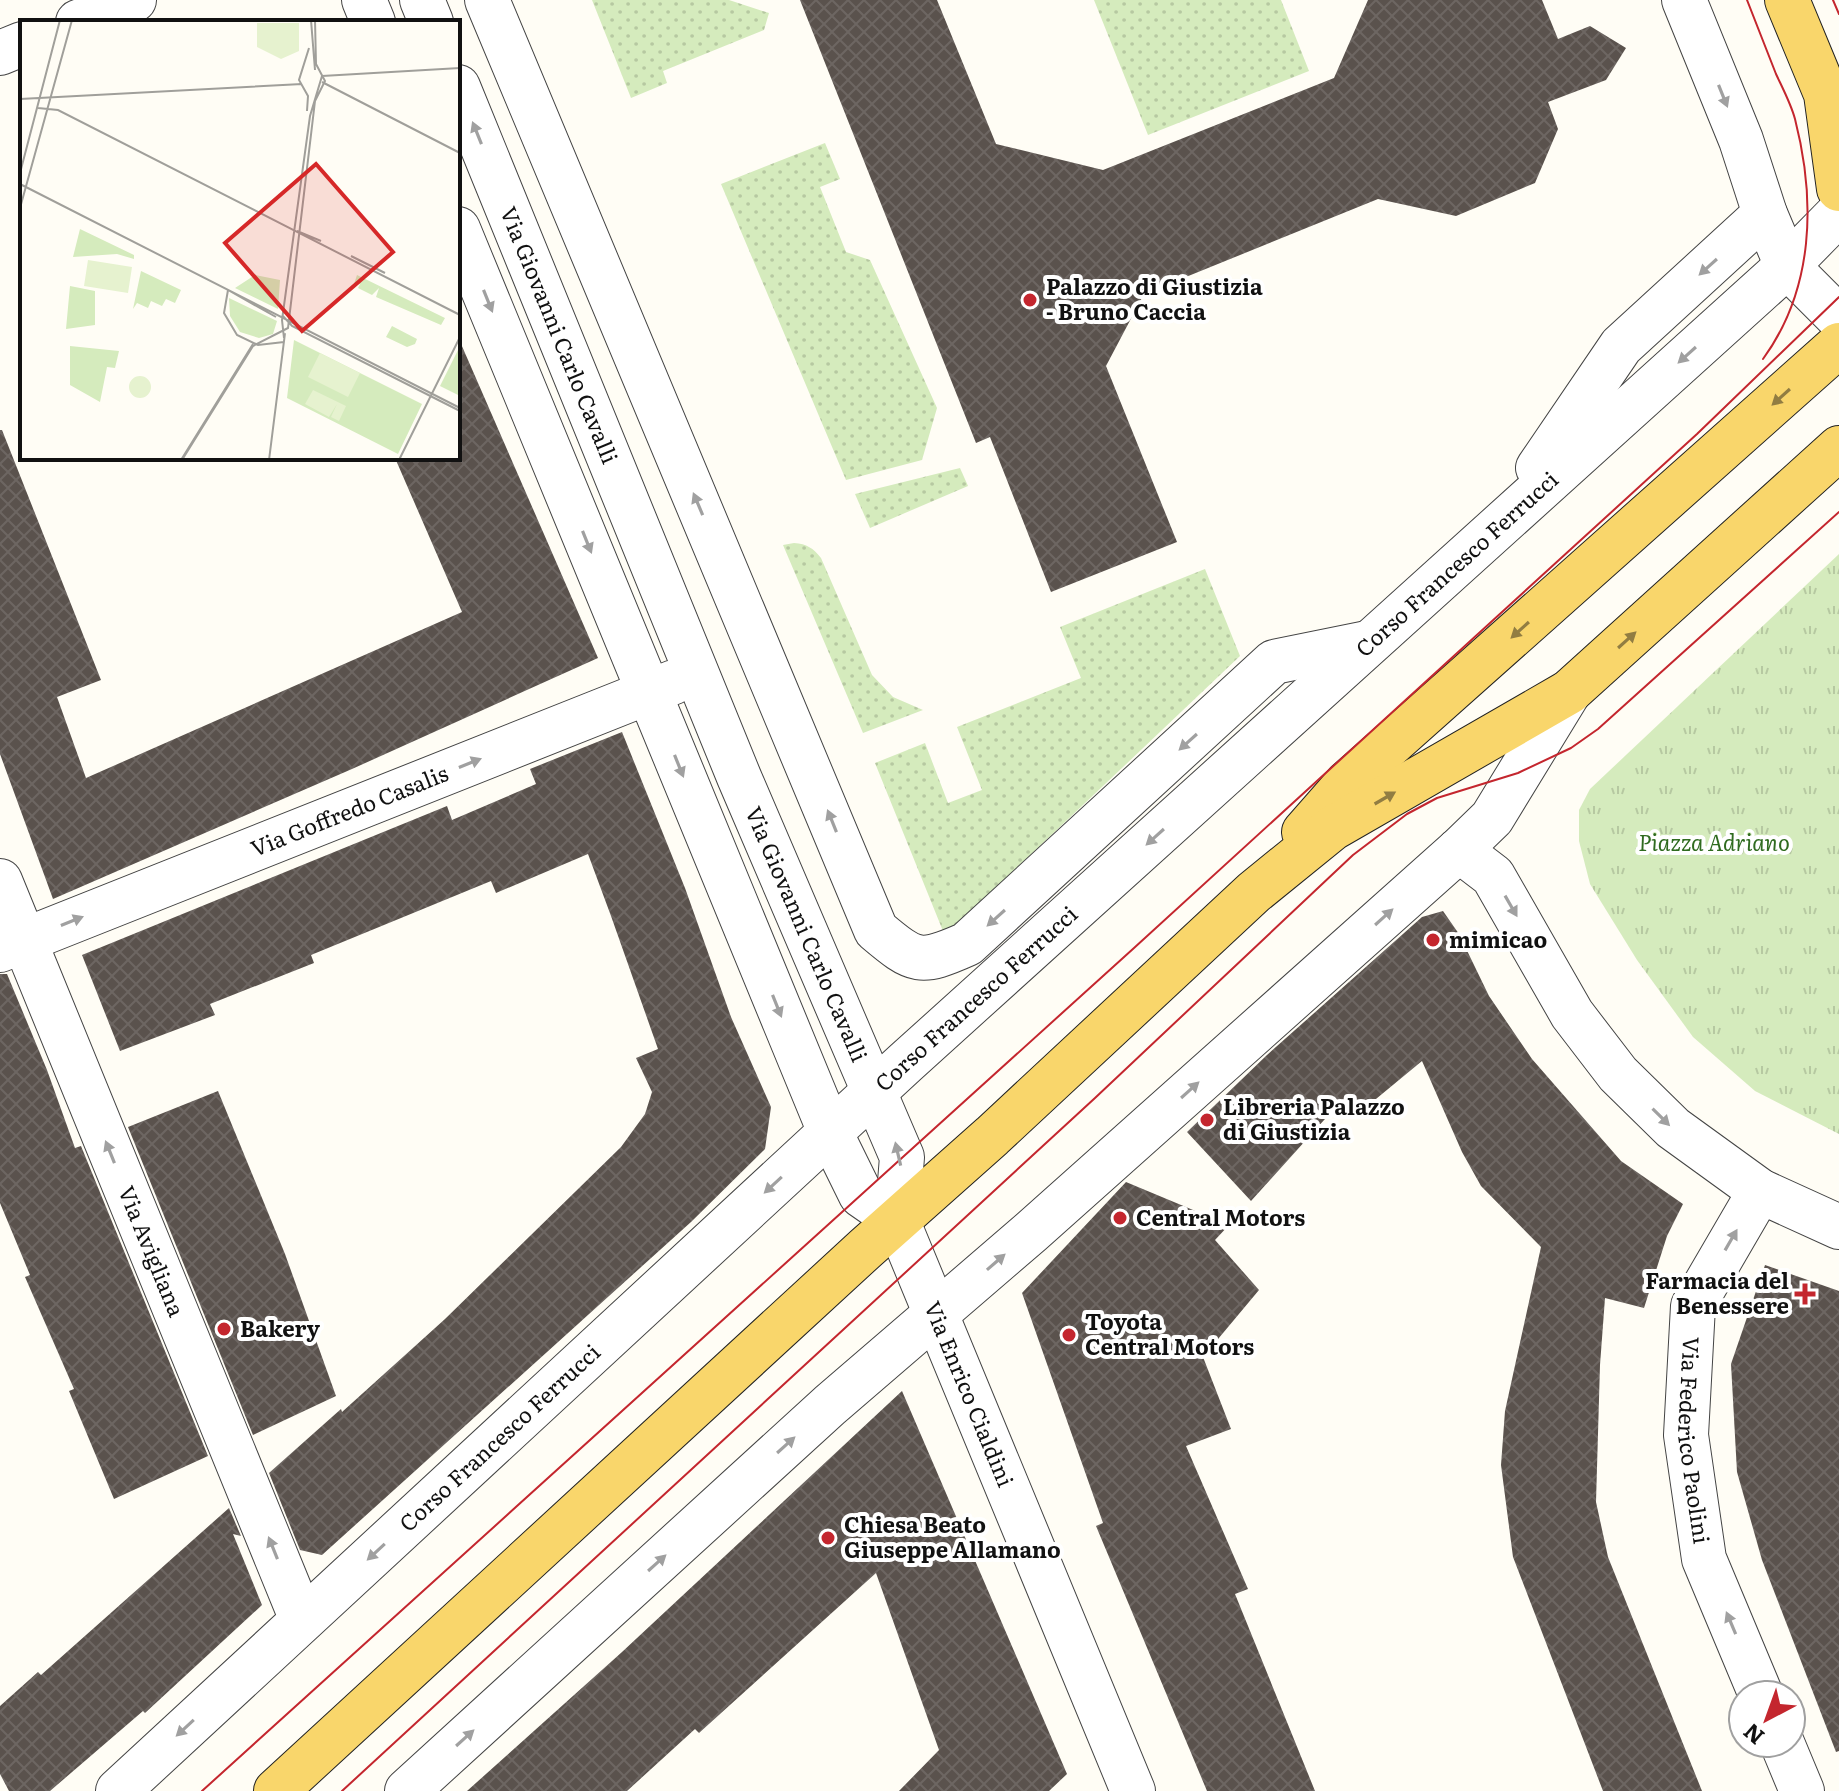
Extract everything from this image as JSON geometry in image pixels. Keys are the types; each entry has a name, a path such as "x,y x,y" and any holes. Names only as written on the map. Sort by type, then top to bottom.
{"main road":[{"path":"1787,0 1835,101 1839,189"},
{"path":"1254,892 1347,783 1839,345"},
{"path":"276,1791 1002,1127 1254,892 1333,828 1569,692 1839,448"}],"street":[{"path":"83,20 134,0"},
{"path":"364,0 372,20"},
{"path":"422,0 430,20"},
{"path":"487,0 876,930 905,954 935,959 967,944 1274,662 1370,643"},
{"path":"1684,0 1741,140 1765,214 1787,266 1839,318"},
{"path":"0,53 20,45"},
{"name":"Via Giovanni Carlo Cavalli","path":"460,92 739,777 902,1157 897,1220"},
{"path":"501,192 555,167"},
{"name":"Corso Francesco Ferrucci","path":"118,1791 830,1132 1787,266 1839,213"},
{"path":"1499,526 1621,346 1765,214"},
{"path":"460,234 830,1132 861,1195 897,1220"},
{"path":"652,562 716,546"},
{"name":"Via Goffredo Casalis","path":"12,945 697,672"},
{"path":"407,1791 830,1405 1459,850 1492,818 1569,692"},
{"path":"739,777 801,748"},
{"path":"1459,850 1493,876 1572,1014 1618,1074 1673,1128 1760,1191 1839,1227"},
{"name":"Via Avigliana","path":"0,881 12,945 302,1620"},
{"name":"Via Federico Paolini","path":"1754,1679 1704,1559 1686,1435 1693,1306 1760,1191"},
{"name":"Via Enrico Cialdini","path":"897,1220 1126,1787"},
{"path":"1789,1759 1802,1791"}],"green space":[{"path":"592,0 729,0 769,13 764,30 663,71 667,83 631,98"},
{"path":"1094,0 1281,0 1309,71 1148,135"},
{"path":"825,143 840,179 820,187 846,252 870,260 937,408 922,460 846,480 721,184"},
{"path":"960,468 968,486 870,528 855,494"},
{"path":"794,543 809,547 821,558 872,675 893,697 923,710 863,733 783,545"},
{"name":"Piazza Adriano","path":"1839,554 1839,1134 1755,1091 1693,1037 1637,960 1590,884 1579,841 1579,810 1590,789"},
{"path":"1205,569 1240,656 945,936 875,763 925,743 948,803 982,790 957,727 1081,678 1060,627"}],"building":[{"name":"Palazzo di Giustizia - Bruno Caccia","path":"800,0 937,0 996,144 1103,170 1334,78 1368,0 1542,0 1558,39 1590,26 1626,48 1606,80 1548,102 1558,129 1535,183 1456,216 1378,199 1144,294 1106,366 1177,542 1051,592 990,437 976,443"},
{"path":"460,342 598,658 53,899 0,754 0,430 101,680 57,697 86,778 462,612 396,460 460,460"},
{"path":"622,732 685,888 731,1017 771,1107 765,1149 691,1222 322,1555 300,1550 269,1473 445,1319 621,1147 645,1114 652,1092 636,1058 658,1049 611,916 588,854 496,893 491,881 311,955 314,963 210,1004 215,1015 120,1051 82,955 447,806 452,820 536,784 530,769"},
{"path":"1443,911 1459,934 1489,996 1532,1059 1621,1161 1683,1204 1667,1236 1644,1308 1605,1298 1596,1502 1608,1557 1702,1791 1603,1791 1513,1557 1501,1465 1505,1411 1541,1247 1481,1186 1462,1152 1422,1061 1359,1113 1343,1099 1251,1201 1187,1132 1267,1055 1422,917"},
{"path":"0,974 7,974 75,1148 81,1146 208,1456 114,1499 69,1391 74,1389 25,1277 30,1275 0,1203"},
{"path":"218,1091 285,1254 336,1396 253,1435 128,1127"},
{"path":"1126,1182 1229,1225 1215,1240 1259,1290 1203,1357 1231,1429 1186,1446 1248,1589 1235,1594 1315,1791 1207,1791 1096,1526 1103,1523 1022,1293"},
{"path":"1765,1265 1839,1291 1839,1751 1836,1752 1762,1560 1737,1472 1731,1364"},
{"path":"902,1391 1067,1774 1049,1791 899,1791 939,1750 876,1573 699,1733 695,1729 627,1791 467,1791 622,1652"},
{"path":"229,1508 241,1536 233,1534 262,1605 145,1713 143,1711 50,1791 9,1791 0,1774 0,1706 38,1672 41,1675"}],"tram line":[{"path":"1747,0 1795,119 1802,150 1808,213 1801,274 1792,304 1780,332 1763,359"},
{"path":"1833,0 1839,14"},
{"path":"202,1791 1134,948 1697,434 1839,297"},
{"path":"342,1791 1095,1098 1353,855 1407,814 1437,798 1518,773 1571,748 1598,729 1839,512"}],"place":[{"name":"Palazzo di Giustizia - Bruno Caccia","path":"1030,300"},
{"name":"mimicao","path":"1433,940"},
{"name":"Libreria Palazzo di Giustizia","path":"1207,1120"},
{"name":"Central Motors","path":"1120,1218"},
{"name":"Farmacia del Benessere","path":"1805,1294"},
{"name":"Bakery","path":"224,1329"},
{"name":"Toyota Central Motors","path":"1069,1335"},
{"name":"Chiesa Beato Giuseppe Allamano","path":"828,1538"}]}
